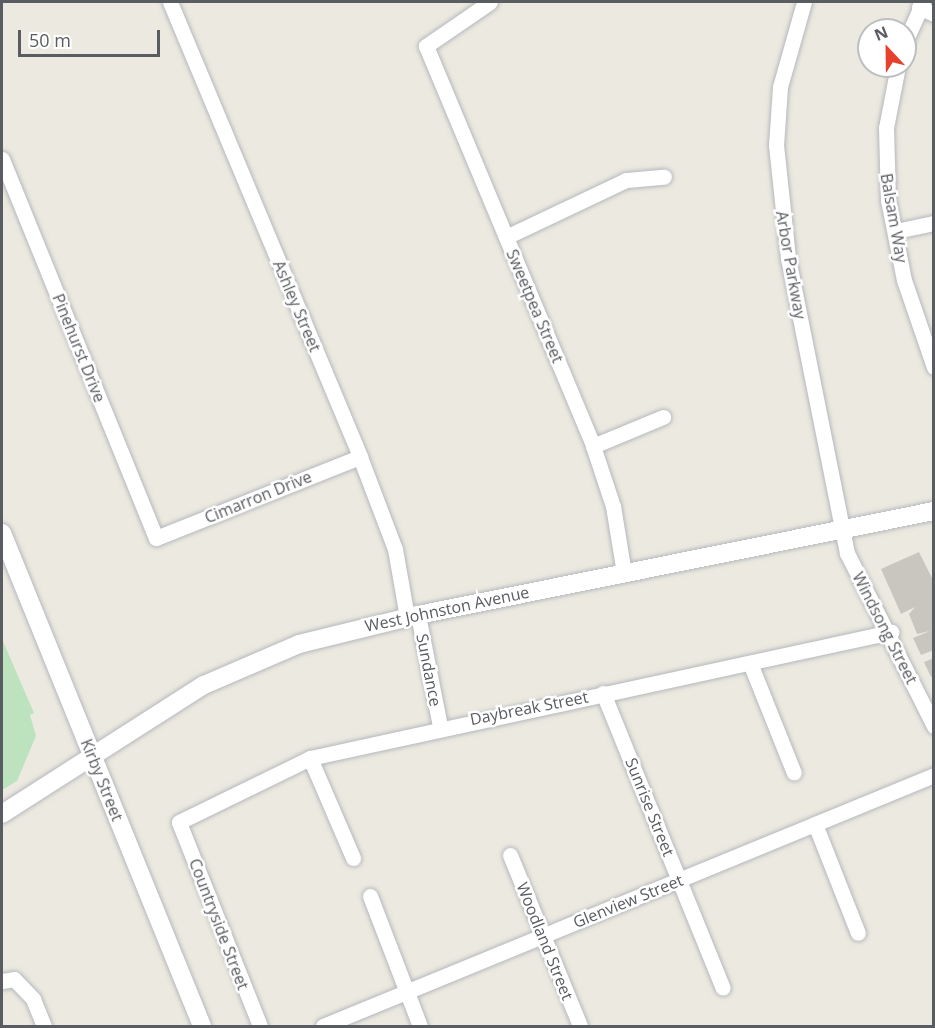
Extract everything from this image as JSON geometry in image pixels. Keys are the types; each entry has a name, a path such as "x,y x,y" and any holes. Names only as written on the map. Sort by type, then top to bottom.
{"street":[{"name":"Ashley Street","path":"170,2 360,457 395,549 412,616"},
{"name":"Sweetpea Street","path":"490,2 426,46 593,447 613,506 624,573"},
{"name":"Arbor Parkway","path":"804,2 780,87 780,209 842,529"},
{"path":"917,22 925,8"},
{"name":"Balsam Way","path":"896,78 885,165 904,280 933,367"},
{"name":"Pinehurst Drive","path":"2,159 156,538"},
{"path":"506,237 626,180 664,177"},
{"path":"896,231 933,223"},
{"path":"593,447 663,417"},
{"name":"Cimarron Drive","path":"156,538 360,457"},
{"name":"West Johnston Avenue","path":"2,814 204,685 299,644 412,616 933,511"},
{"name":"Windsong Street","path":"842,529 847,553 891,632 933,726"},
{"name":"Kirby Street","path":"2,533 202,1026"},
{"name":"Sundance","path":"412,616 440,726"},
{"name":"Daybreak Street","path":"179,822 310,758 440,726 891,632"},
{"path":"750,663 794,773"},
{"name":"Sunrise Street","path":"603,693 723,988"},
{"path":"310,758 354,858"},
{"name":"Glenview Street","path":"323,1026 933,775"},
{"name":"Countryside Street","path":"179,822 260,1026"},
{"path":"814,824 858,933"},
{"name":"Woodland Street","path":"510,855 580,1026"},
{"path":"370,896 420,1026"},
{"path":"8,980 33,999 44,1026"}],"green space":[{"path":"2,639 34,713 30,715 36,736 17,781 2,790"}],"building":[{"path":"919,552 934,582 934,650 921,655 913,638 930,631 917,634 909,614 915,607 901,614 881,569"},
{"path":"934,658 934,676 931,677 924,662"}]}
